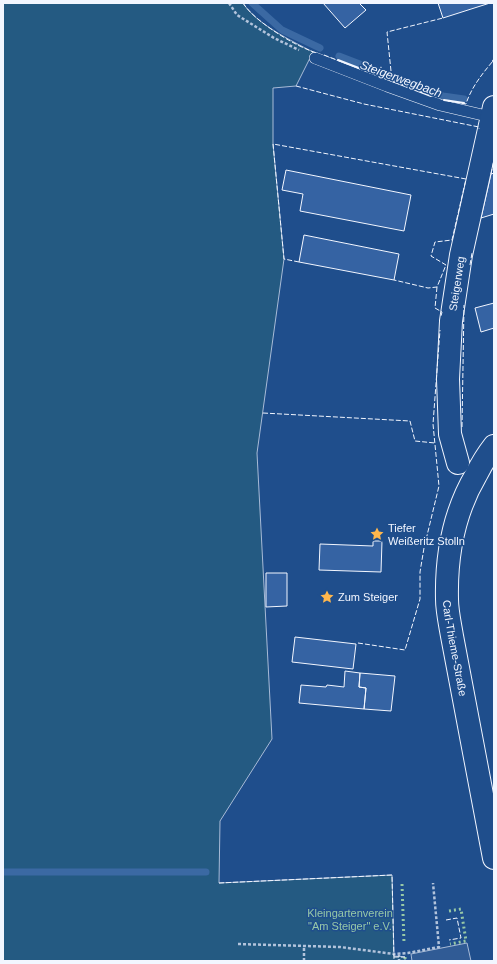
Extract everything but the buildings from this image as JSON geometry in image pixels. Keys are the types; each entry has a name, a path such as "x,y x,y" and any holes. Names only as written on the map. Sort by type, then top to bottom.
{"main road":[{"name":"Steigerweg","path":"458,463 450,434 448,379 451,321 461,255 492,112"},
{"name":"Carl-Thieme-Straße","path":"494,446 488,453 467,489 456,517 447,561 447,601 452,636 494,858"}],"lane":[{"path":"315,58 440,105 492,112"},
{"path":"458,463 467,489"}],"path":[{"path":"230,3 237,15 274,38 315,58"},
{"path":"238,944 340,947 399,954 439,947 433,883"},
{"path":"304,946 304,961"},
{"path":"399,954 399,961"}],"green space":[{"name":"Kleingartenverein \"Am Steiger\" e.V.","path":"3,3 243,3 256,18 265,25 313,52 296,86 273,88 273,144 284,259 257,453 272,739 220,821 219,883 392,875 394,956 405,957 405,961 3,961"}],"shaded area":[{"path":"467,943 471,961 412,961 411,954"}],"waterway":[{"name":"Steigerwegbach","path":"252,3 282,30 320,48"},
{"name":"Steigerwegbach","path":"339,56 443,96 464,99"},
{"path":"3,872 206,872"}],"hedge":[{"path":"402,884 404,943"},
{"path":"449,911 461,909 466,941 450,944"}],"fence":[{"path":"243,3 256,18 276,32 298,45 317,53"},
{"path":"391,71 387,32 443,18"},
{"path":"324,55 431,96"},
{"path":"448,101 466,104 474,87 493,61"},
{"path":"296,86 364,104 479,127 479,129"},
{"path":"299,262 284,259 273,144 466,179 452,240 435,242 431,256 446,265 437,287 428,288 394,280"},
{"path":"491,174 494,160"},
{"path":"470,265 472,253"},
{"path":"437,287 435,308 442,312 441,316"},
{"path":"462,427 464,305"},
{"path":"358,643 405,650 420,599 420,572 424,548 439,486 433,424 440,330"},
{"path":"263,413 410,421 415,441 435,443"},
{"path":"219,883 392,875 394,961"},
{"path":"446,920 457,918 461,938 449,940"},
{"path":"394,957 405,957"}],"wall":[{"path":"338,60 431,96"},
{"path":"444,100 464,103"}],"place":[{"name":"Tiefer Weißeritz Stolln","path":"377,534"},
{"name":"Zum Steiger","path":"327,597"}]}
